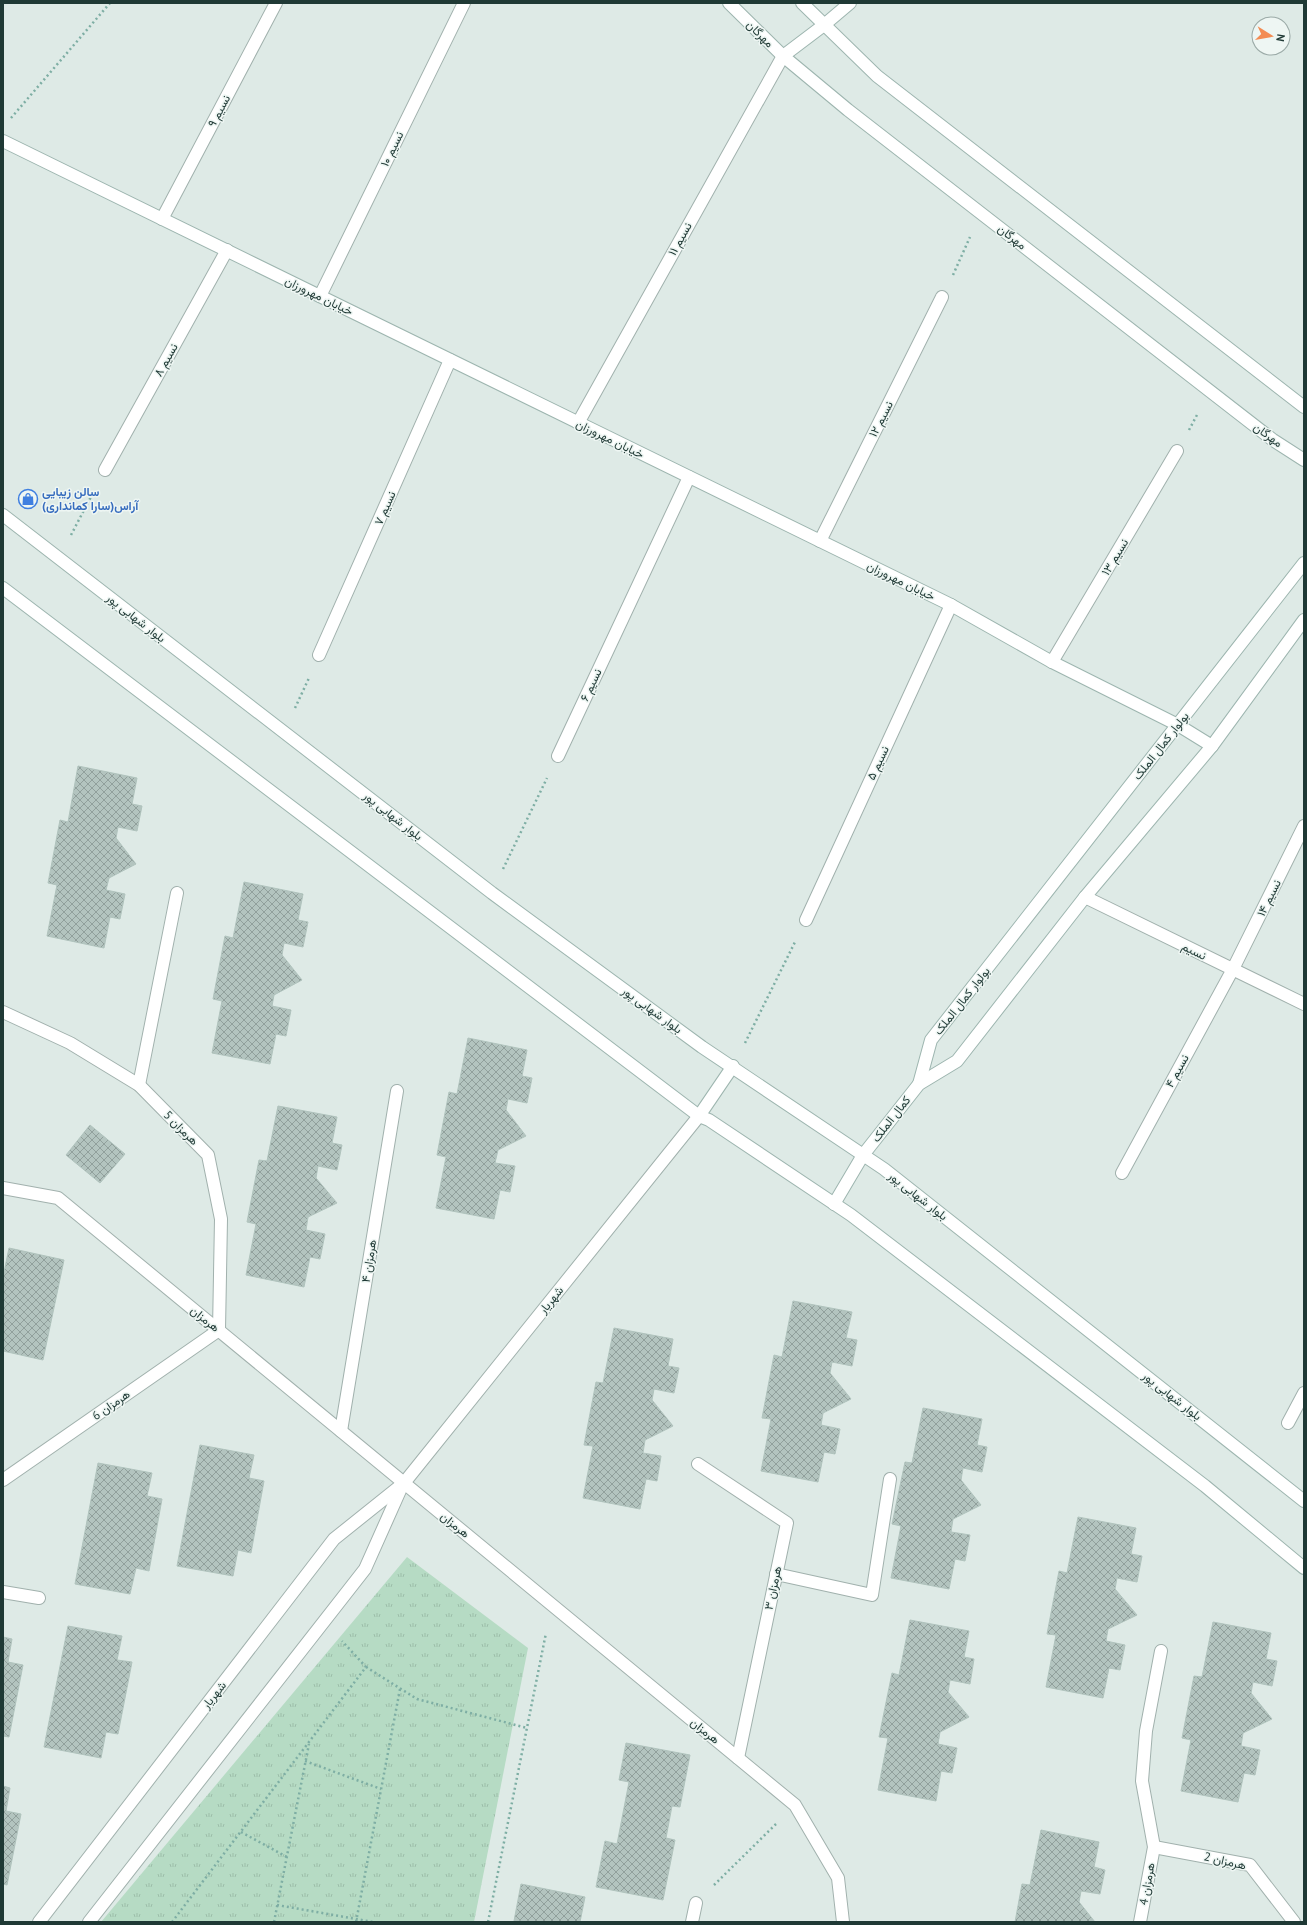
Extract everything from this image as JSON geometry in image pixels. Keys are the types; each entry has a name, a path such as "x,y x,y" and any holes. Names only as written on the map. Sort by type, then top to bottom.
{"street":[{"name":"نسیم ۹","path":"162,219 276,3"},
{"name":"نسیم ۱۰","path":"320,296 464,3"},
{"name":"مهرگان","path":"729,3 783,56 848,110 1273,440 1304,460"},
{"path":"802,3 877,76 1304,407"},
{"path":"783,56 850,3"},
{"name":"نسیم ۱۱","path":"578,423 783,56"},
{"name":"خیابان مهرورزان","path":"3,141 951,606 1052,662 1178,725 1212,746"},
{"name":"نسیم ۸","path":"105,470 227,250"},
{"name":"نسیم ۱۲","path":"820,541 942,297"},
{"name":"نسیم ۷","path":"319,655 450,360"},
{"name":"نسیم ۱۳","path":"1052,662 1177,451"},
{"name":"نسیم ۶","path":"558,756 689,477"},
{"name":"بلوار شهابی پور","path":"3,515 492,893 702,1047 733,1066 890,1174 1304,1501"},
{"name":"بولوار کمال الملک","path":"918,1084 931,1040 1304,563"},
{"path":"3,588 699,1116 709,1120 834,1204 1198,1481 1304,1568"},
{"name":"نسیم ۵","path":"806,920 951,606"},
{"path":"918,1084 957,1061 1085,897 1212,746 1304,620"},
{"name":"نسیم ۱۴","path":"1233,970 1304,826"},
{"path":"139,1085 177,893"},
{"name":"نسیم","path":"1085,897 1304,1004"},
{"name":"نسیم ۴","path":"1122,1173 1233,970"},
{"name":"هرمزان 5","path":"3,1012 70,1043 139,1085 208,1155 221,1219 219,1330"},
{"name":"شهریار","path":"39,1922 334,1539 404,1483 699,1116 733,1066"},
{"name":"کمال الملک","path":"834,1204 863,1155 918,1084"},
{"name":"هرمزان ۴","path":"340,1431 397,1091"},
{"name":"هرمزان","path":"3,1188 58,1198 795,1805 838,1878 843,1922"},
{"name":"هرمزان 6","path":"3,1480 219,1330"},
{"path":"1288,1423 1304,1393"},
{"name":"هرمزان ۳","path":"698,1464 787,1523 738,1758"},
{"path":"776,1574 872,1595 890,1479"},
{"name":"شهریار","path":"88,1922 365,1569 404,1483"},
{"path":"3,1592 39,1598"},
{"path":"1154,1847 1142,1781 1146,1731 1161,1651"},
{"name":"هرمزان 4","path":"1140,1922 1154,1847"},
{"name":"هرمزان 2","path":"1154,1847 1250,1865 1294,1922"},
{"path":"692,1922 696,1903"}],"path":[{"path":"8,121 110,3"},
{"path":"942,297 981,213"},
{"path":"1177,451 1211,391"},
{"path":"59,558 105,470"},
{"path":"284,732 319,655"},
{"path":"492,893 558,756"},
{"path":"733,1066 806,920"},
{"path":"488,1922 552,1605"},
{"path":"324,1621 366,1667 417,1700 527,1728"},
{"path":"172,1922 366,1667"},
{"path":"356,1922 400,1689"},
{"path":"274,1922 309,1742"},
{"path":"305,1760 381,1789"},
{"path":"696,1903 795,1805"},
{"path":"241,1832 287,1857"},
{"path":"277,1905 372,1922"}],"green space":[{"path":"407,1557 528,1648 474,1922 101,1922"}],"building":[{"path":"78,766 137,778 132,804 142,806 137,831 118,827 116,838 136,864 109,878 106,890 125,894 120,919 110,917 104,948 47,936 57,885 48,883 60,820 68,822"},
{"path":"244,882 303,894 298,920 308,922 303,947 284,943 282,955 302,980 274,995 272,1006 291,1010 286,1036 276,1034 270,1064 212,1053 222,1001 213,999 225,936 233,938"},
{"path":"468,1038 527,1050 522,1076 532,1078 527,1103 508,1099 506,1110 526,1136 498,1150 495,1163 515,1166 510,1192 500,1190 494,1219 436,1208 446,1157 437,1155 449,1092 457,1094"},
{"path":"278,1106 337,1117 332,1143 342,1145 337,1170 318,1166 316,1178 337,1203 308,1217 306,1230 325,1234 320,1259 310,1257 304,1287 246,1275 256,1224 247,1222 259,1160 267,1161"},
{"path":"90,1125 125,1154 100,1183 66,1155"},
{"path":"9,1248 64,1260 43,1360 3,1351 3,1277"},
{"path":"793,1301 852,1312 846,1338 857,1340 852,1366 832,1362 830,1373 851,1399 823,1413 821,1425 840,1429 835,1454 824,1452 818,1482 761,1471 771,1419 762,1418 774,1355 782,1357"},
{"path":"614,1328 673,1339 668,1366 679,1368 674,1393 654,1389 652,1400 673,1426 645,1440 643,1453 661,1456 657,1481 646,1479 640,1509 583,1498 593,1446 584,1445 596,1382 603,1383"},
{"path":"923,1408 982,1419 977,1445 987,1447 982,1472 963,1468 961,1480 981,1505 953,1519 951,1532 970,1535 965,1561 955,1559 949,1589 891,1578 901,1526 892,1524 905,1462 912,1463"},
{"path":"200,1445 254,1455 249,1478 264,1481 251,1553 238,1550 233,1576 177,1566"},
{"path":"98,1463 152,1473 147,1496 162,1499 149,1571 136,1568 130,1594 75,1584"},
{"path":"1078,1517 1136,1528 1131,1554 1142,1556 1137,1582 1117,1578 1115,1589 1137,1615 1108,1629 1106,1641 1125,1645 1120,1670 1109,1668 1103,1698 1046,1687 1056,1635 1047,1634 1059,1571 1067,1573"},
{"path":"910,1620 969,1631 964,1657 974,1659 970,1684 950,1680 948,1692 969,1717 940,1732 938,1744 957,1748 952,1773 941,1771 936,1801 878,1790 888,1738 879,1737 892,1673 899,1675"},
{"path":"1213,1622 1271,1633 1266,1659 1277,1661 1272,1686 1253,1682 1251,1693 1272,1719 1243,1733 1241,1746 1260,1750 1255,1775 1244,1773 1238,1802 1181,1791 1191,1740 1182,1738 1194,1676 1202,1677"},
{"path":"68,1626 122,1636 117,1660 132,1662 118,1734 106,1732 101,1758 44,1747"},
{"path":"3,1637 12,1639 8,1662 23,1665 9,1737 3,1736"},
{"path":"626,1743 690,1755 680,1807 672,1806 666,1838 675,1840 663,1900 596,1887 605,1841 617,1844 629,1782 619,1780"},
{"path":"3,1786 10,1788 6,1811 21,1814 7,1885 3,1884"},
{"path":"1041,1830 1099,1842 1094,1867 1105,1870 1100,1894 1081,1891 1079,1902 1095,1922 1015,1922 1022,1884 1030,1885"},
{"path":"521,1884 585,1897 580,1922 514,1921"}],"place":[{"name":"سالن زیبایی آراس(سارا کمانداری)","path":"28,499"}]}
